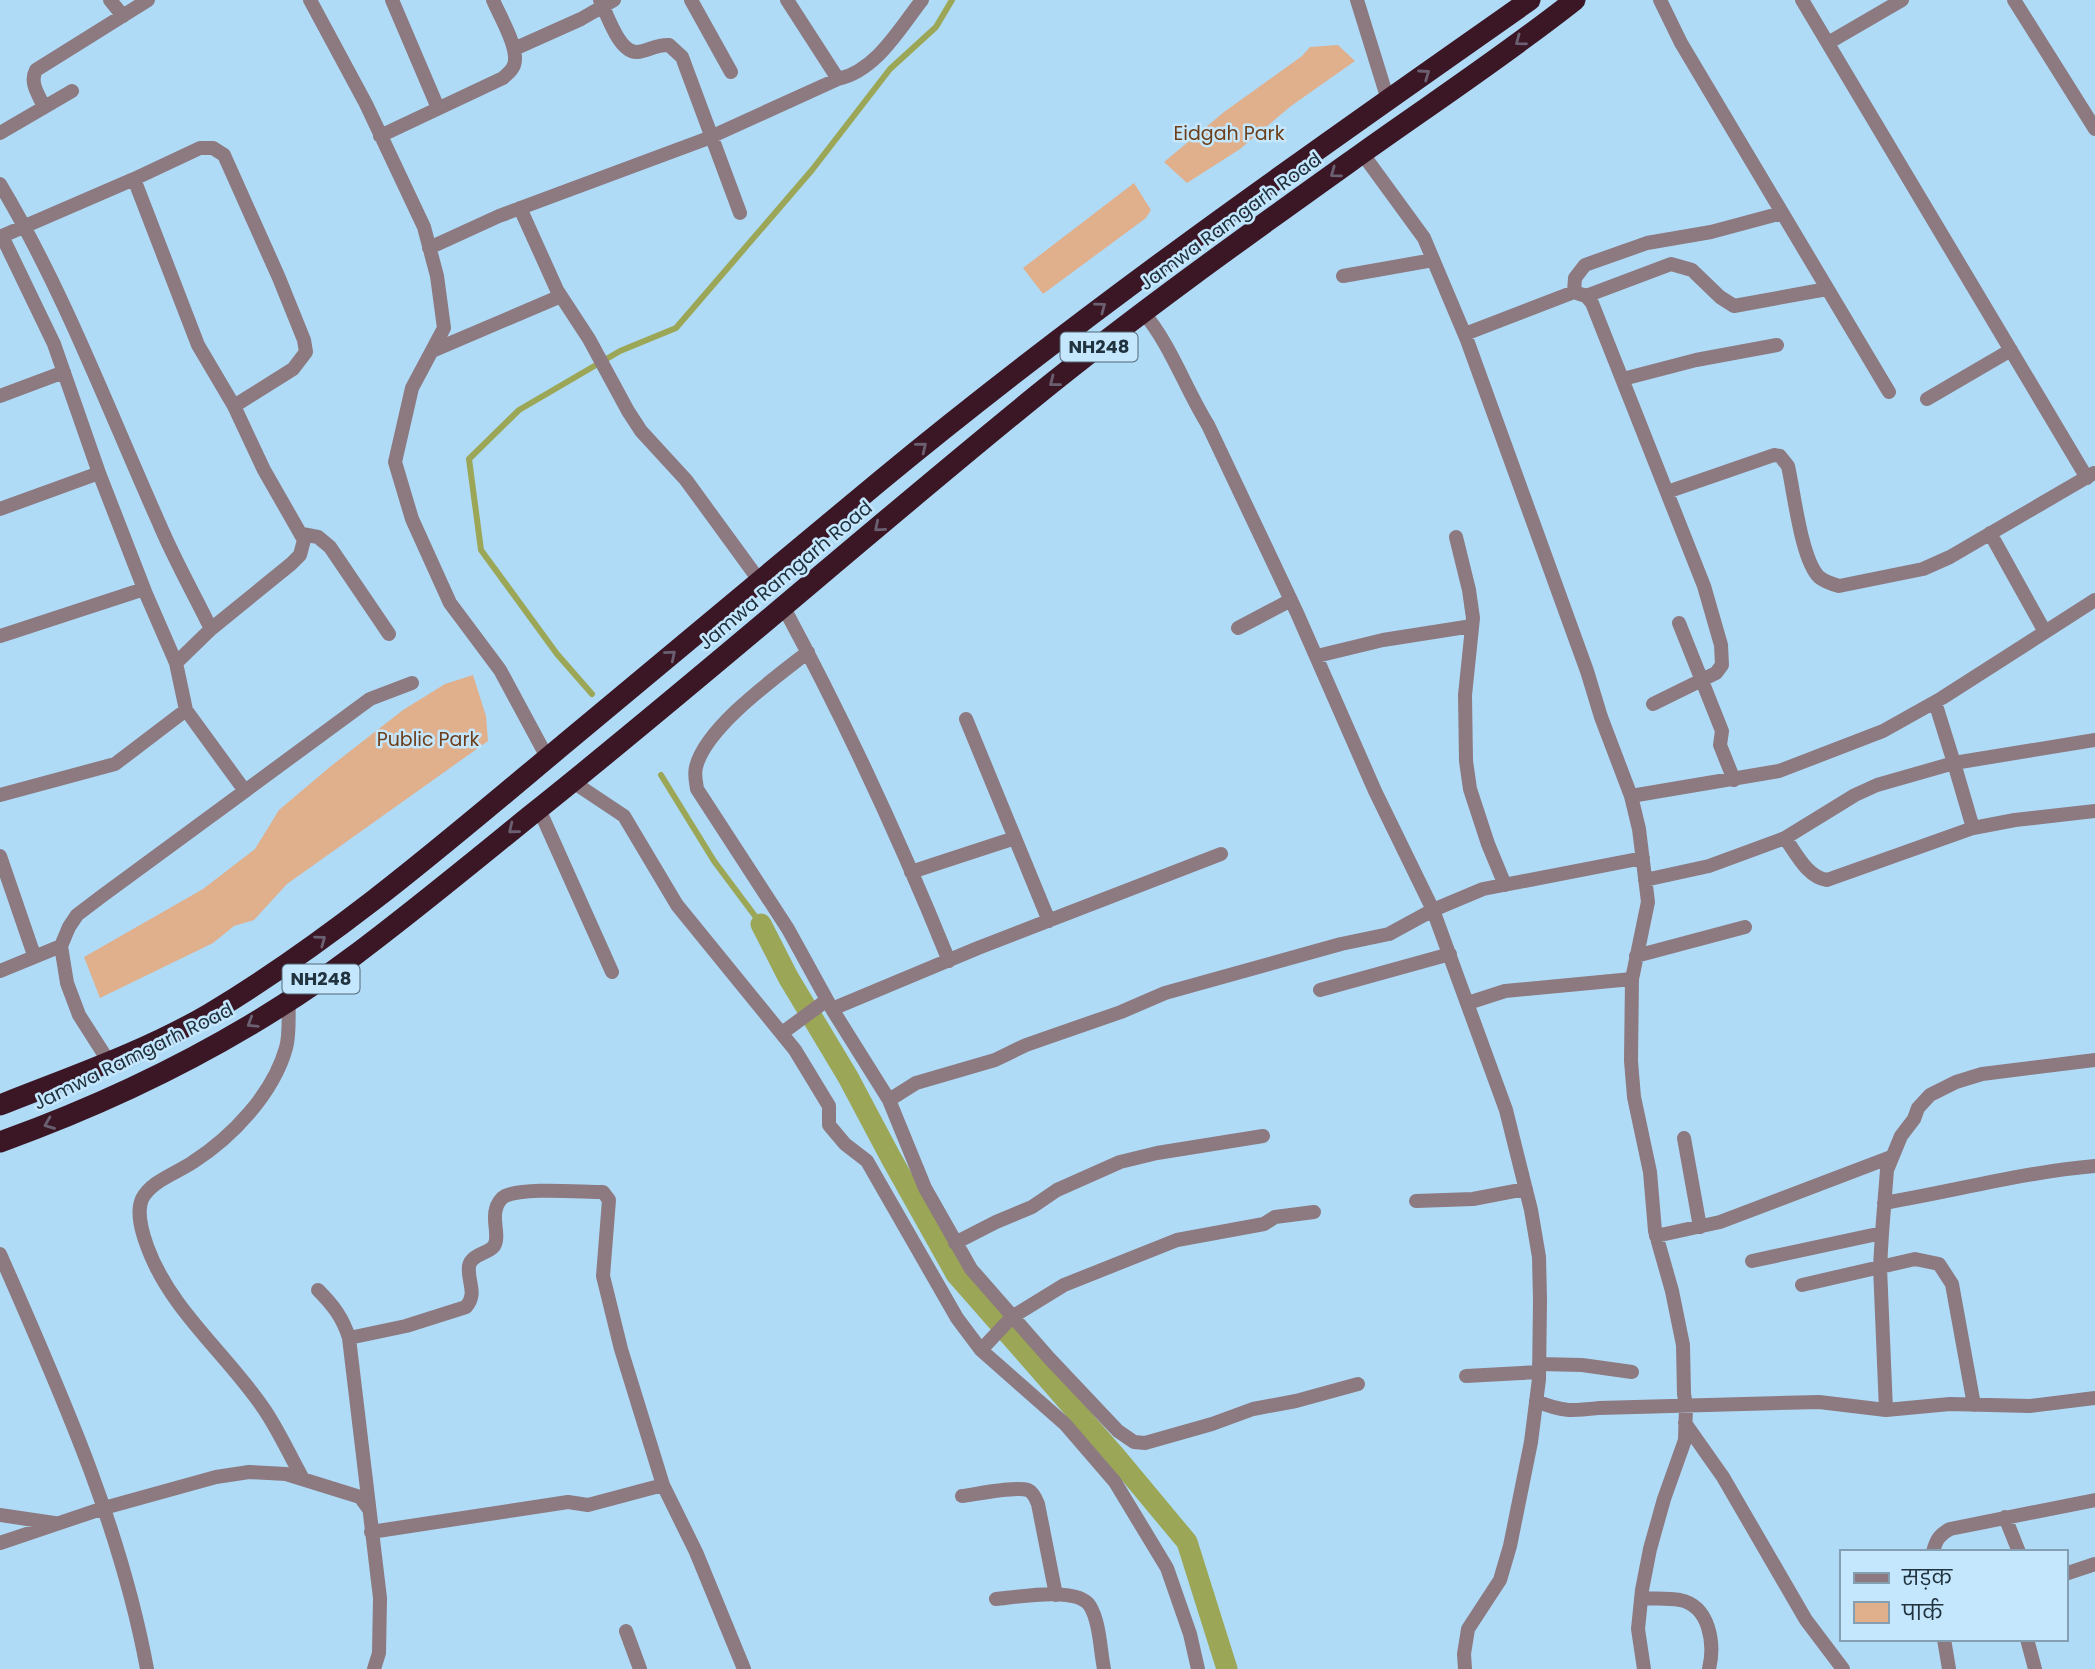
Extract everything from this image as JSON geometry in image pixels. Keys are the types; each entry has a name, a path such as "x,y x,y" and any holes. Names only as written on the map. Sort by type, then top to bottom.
{"highway":[{"name":"Jamwa Ramgarh Road","path":"0,1105 117,1058 204,1017 279,970 353,917 548,759 759,580 1024,365 1313,150 1530,0"},
{"name":"Jamwa Ramgarh Road","path":"0,1142 46,1125 219,1044 289,1001 354,956 573,782 1039,393 1143,312 1502,55 1574,0"},
{"path":"117,1058 141,1082"}],"street":[{"path":"110,0 123,16"},
{"path":"44,107 33,83 32,77 36,70 148,0"},
{"path":"310,0 424,227 437,276 444,328 412,388 395,462 412,519 450,603 500,670 548,759"},
{"path":"392,0 438,108"},
{"path":"380,136 503,78 513,69 516,61 514,49 493,0"},
{"path":"691,0 731,72"},
{"path":"787,0 838,79"},
{"path":"429,248 520,208 712,135 847,77 872,60 892,40 922,0"},
{"path":"1357,0 1388,100"},
{"path":"1660,0 1681,43 1889,392"},
{"path":"1667,492 1774,455 1780,456 1788,466 1804,546 1811,565 1826,582 1839,586 1923,569 1950,557 2091,475 2011,350 1802,0"},
{"path":"1828,43 1902,0"},
{"path":"2014,0 2095,129"},
{"path":"514,49 606,2 620,42 630,51 639,52 660,44 669,45 682,57 740,213"},
{"path":"0,133 72,92"},
{"path":"234,406 293,369 306,352 304,340 279,278 224,155 213,148 200,148 1,237 54,344 99,473 176,663 186,710 245,791"},
{"path":"1363,153 1424,238 1465,334 1579,646 1601,717 1631,796 1639,829 1648,902 1632,979 1633,1097 1650,1172 1656,1236 1683,1345 1686,1406 1685,1440 1650,1549 1641,1598 1638,1629 1644,1669"},
{"path":"134,179 198,345 234,406 264,470 304,540 300,555 211,629 176,663"},
{"path":"0,184 25,226 160,526 211,629"},
{"path":"520,208 543,263 641,431 686,480 759,580"},
{"path":"1653,704 1716,673 1722,665 1721,645 1704,586 1623,379 1592,303 1580,294 1576,278 1585,265 1647,243 1711,232 1782,213"},
{"path":"1343,276 1433,260"},
{"path":"1465,334 1671,264 1692,270 1720,297 1734,306 1827,289"},
{"path":"432,351 561,296"},
{"path":"1143,312 1157,329 1208,425 1317,656 1375,791 1433,911 1506,1110 1526,1189 1539,1257 1539,1368 1531,1442 1510,1546 1500,1580 1468,1629 1464,1654 1465,1669"},
{"path":"1623,379 1696,360 1777,345"},
{"path":"1927,399 2011,350"},
{"path":"0,396 64,372"},
{"path":"0,509 99,473"},
{"path":"1990,533 2045,632"},
{"path":"302,534 318,537 330,547 389,634"},
{"path":"1456,537 1469,590 1472,625 1465,695 1466,761 1478,818 1505,885"},
{"path":"0,636 144,589"},
{"path":"1238,628 1291,600"},
{"path":"1631,796 1779,771 1883,731 1935,702 2095,600"},
{"path":"783,606 808,652 911,872 949,961"},
{"path":"1679,623 1722,731 1720,745 1734,780"},
{"path":"1317,656 1383,640 1472,625"},
{"path":"808,652 726,722 704,749 694,776 697,789 780,918 827,1004 889,1100 925,1188 971,1269 1009,1320 1118,1431 1134,1442 1145,1443 1253,1409 1296,1401 1358,1384"},
{"path":"117,1058 79,1015 67,982 61,946 77,915 370,699 412,683"},
{"path":"1935,702 1973,828"},
{"path":"0,795 115,764 186,710"},
{"path":"967,719 1049,921"},
{"path":"1645,880 1709,866 1785,838 1855,795 1877,785 1954,763 2095,740"},
{"path":"573,782 624,816 677,905 782,1032 829,1105 829,1125 845,1144 867,1161 957,1318 1065,1423 1115,1482 1167,1568 1190,1634 1198,1669"},
{"path":"539,808 612,972"},
{"path":"1785,838 1811,873 1827,880 1973,828 2015,820 2095,811"},
{"path":"911,872 1015,838"},
{"path":"782,1032 827,1004 949,961 1221,854"},
{"path":"0,856 34,955"},
{"path":"889,1100 916,1083 995,1060 1026,1045 1121,1012 1165,993 1341,944 1389,934 1483,889 1643,859"},
{"path":"1636,956 1745,927"},
{"path":"0,971 61,946"},
{"path":"1320,990 1450,954"},
{"path":"1468,1003 1505,991 1632,979"},
{"path":"289,1001 287,1046 274,1078 253,1107 228,1134 196,1161 150,1188 141,1200 139,1215 147,1247 166,1282 193,1324 265,1410 303,1479"},
{"path":"1886,1410 1880,1267 1886,1170 1901,1136 1914,1119 1918,1108 1930,1096 1956,1082 1982,1074 2095,1060"},
{"path":"955,1243 1032,1207 1057,1190 1120,1162 1157,1153 1263,1136"},
{"path":"1684,1138 1700,1227"},
{"path":"1656,1236 1720,1222 1891,1157"},
{"path":"1884,1202 1959,1190 1998,1179 2095,1166"},
{"path":"1416,1201 1473,1199 1526,1189"},
{"path":"349,1338 406,1326 466,1307 473,1294 469,1267 474,1258 493,1246 496,1241 495,1211 505,1196 531,1192 603,1192 609,1200 603,1276 621,1349 663,1485 696,1552 744,1669"},
{"path":"984,1346 1009,1320 1064,1285 1177,1240 1264,1224 1275,1217 1314,1212"},
{"path":"1752,1261 1882,1233"},
{"path":"0,1254 79,1438 104,1508 125,1569 147,1669"},
{"path":"1802,1284 1914,1259 1939,1264 1948,1274 1957,1304 1974,1405"},
{"path":"318,1290 334,1306 345,1323 349,1338 380,1598 379,1653 374,1669"},
{"path":"1466,1376 1582,1365 1632,1372"},
{"path":"1536,1401 1559,1410 1572,1411 1819,1402 1886,1410 1950,1405 2030,1406 2095,1398"},
{"path":"1685,1422 1723,1477 1806,1620 1843,1669"},
{"path":"0,1543 104,1508 227,1475 249,1472 286,1474 303,1479 360,1497 368,1508"},
{"path":"371,1532 568,1502 588,1504 663,1485"},
{"path":"962,1496 998,1490 1027,1490 1034,1496 1038,1504 1056,1595"},
{"path":"1934,1550 1941,1534 1950,1529 2095,1500"},
{"path":"0,1515 57,1524"},
{"path":"2005,1517 2018,1550"},
{"path":"2067,1573 2095,1564"},
{"path":"996,1599 1067,1594 1082,1598 1089,1605 1096,1622 1104,1669"},
{"path":"1641,1598 1682,1600 1693,1605 1704,1616 1709,1629 1712,1657 1709,1669"},
{"path":"626,1631 640,1669"},
{"path":"1944,1641 1949,1669"},
{"path":"2028,1641 2035,1669"}],"green space":[{"name":"Eidgah Park","path":"1338,45 1355,61 1291,106 1240,149 1187,183 1164,162 1224,112 1302,56 1310,47"},
{"path":"1134,183 1151,210 1146,218 1043,294 1023,268"},
{"name":"Public Park","path":"473,675 486,716 488,741 287,884 254,920 234,926 213,943 100,998 84,957 203,889 255,849 279,810 331,766 403,710 445,684"}],"waterway":[{"path":"592,694 557,654 481,550 469,459 519,410 620,351 676,328 812,170 890,69 936,27 952,0"},
{"path":"661,775 714,861 761,924"},
{"path":"761,924 788,977 848,1077 956,1274 1187,1542 1227,1669"}]}
